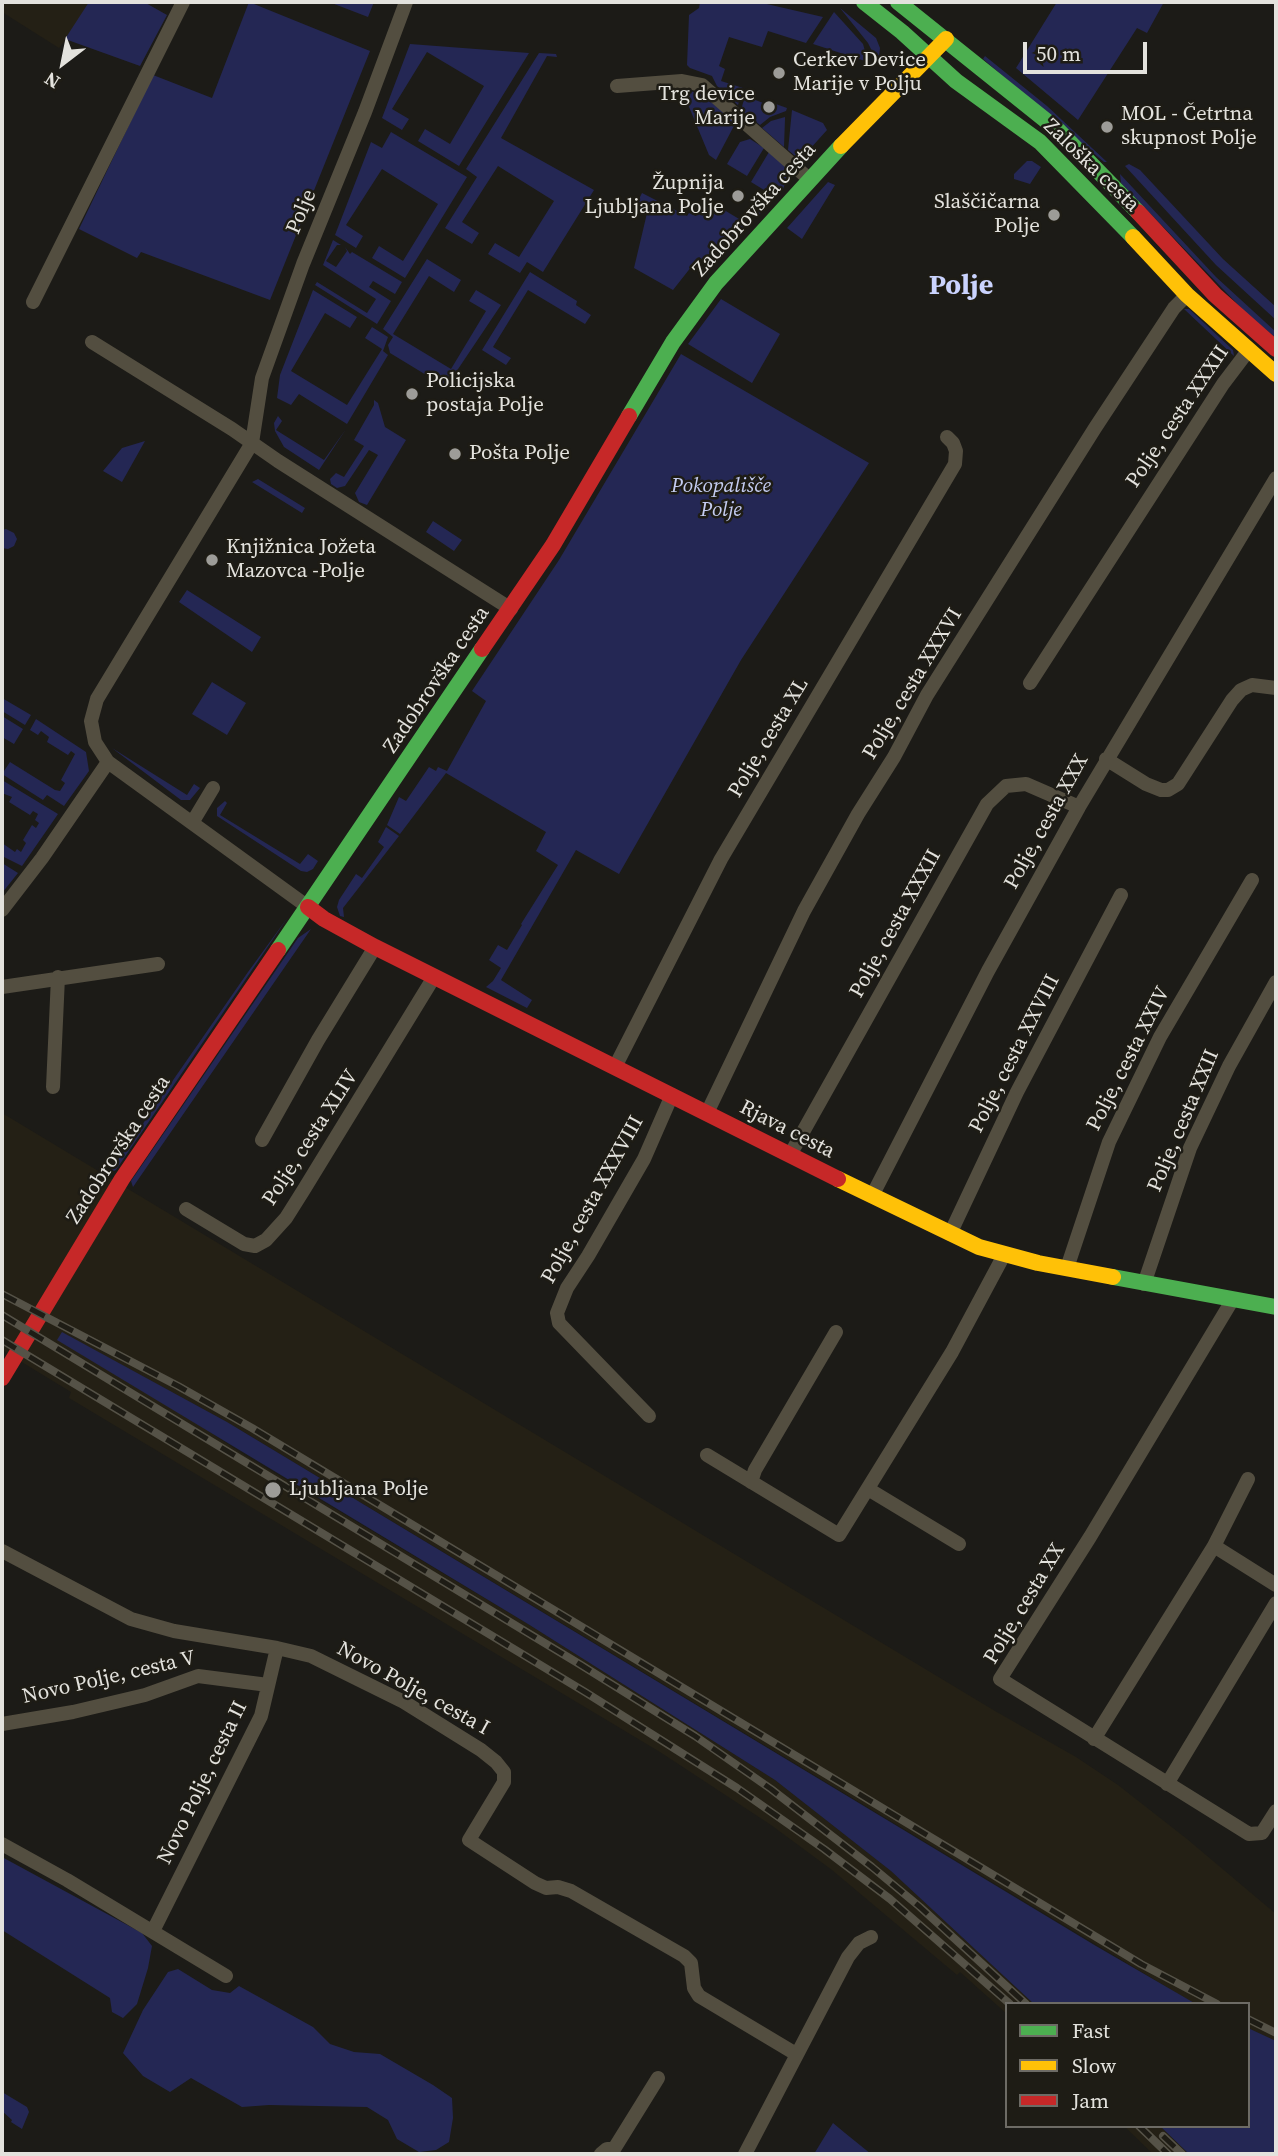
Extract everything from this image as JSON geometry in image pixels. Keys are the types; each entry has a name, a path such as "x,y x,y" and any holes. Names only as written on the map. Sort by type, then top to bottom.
{"main road":[{"name":"Zaloška cesta","path":"864,2 956,81 1040,142 1187,295 1276,374"},
{"name":"Zaloška cesta","path":"898,2 1059,131 1105,176 1215,295 1276,349"},
{"name":"Zadobrovška cesta","path":"2,1378 122,1179 553,545 673,342 716,283 809,179 946,39"},
{"name":"Rjava cesta","path":"308,907 375,947 950,1234 1004,1255 1144,1284 1276,1307"}],"street":[{"path":"33,302 183,2"},
{"name":"Polje","path":"308,907 108,762 95,742 92,721 97,699 252,443 262,378 303,264 407,2"},
{"path":"617,86 682,81 702,85 809,179"},
{"name":"Polje, cesta XXXVI","path":"707,1113 804,911 858,814 894,757 920,706 1095,428 1174,307 1187,295"},
{"path":"92,342 511,608"},
{"name":"Polje, cesta XXXII","path":"1030,683 1223,384 1248,351"},
{"name":"Polje, cesta XL","path":"615,1067 721,859 955,464 956,451 947,437"},
{"name":"Polje, cesta XXX","path":"872,1196 988,971 1079,807 1276,478"},
{"path":"1106,760 1146,784 1168,790 1178,785 1232,699 1241,690 1252,685 1276,688"},
{"path":"2,910 42,858 108,762"},
{"name":"Polje, cesta XXXII","path":"790,1155 987,804 1006,786 1026,784 1079,807"},
{"path":"192,823 213,788"},
{"name":"Polje, cesta XXIV","path":"1067,1268 1109,1142 1160,1037 1252,880"},
{"name":"Polje, cesta XXVIII","path":"950,1234 1017,1092 1121,895"},
{"path":"262,1140 318,1040 375,947"},
{"path":"2,987 158,964"},
{"path":"54,1087 58,977"},
{"name":"Polje, cesta XLIV","path":"186,1209 244,1244 255,1245 266,1240 286,1218 434,977"},
{"name":"Polje, cesta XXII","path":"1144,1284 1196,1136 1229,1066 1276,982"},
{"name":"Polje, cesta XXXVIII","path":"649,1416 559,1323 557,1313 567,1288 644,1159 672,1095"},
{"path":"707,1455 839,1535 952,1352 1004,1255"},
{"name":"Polje, cesta XX","path":"1094,1739 1000,1679 1090,1537 1233,1299"},
{"path":"751,1482 755,1470 836,1332"},
{"path":"1248,1479 1214,1546 1094,1739 1249,1834 1262,1833 1276,1811"},
{"path":"869,1489 959,1544"},
{"path":"1214,1546 1276,1585"},
{"name":"Novo Polje, cesta I","path":"2,1551 131,1619 174,1631 311,1656 404,1702 481,1749 504,1772 504,1782 469,1840 535,1883 546,1888 558,1887 571,1891 684,1956 691,1963 694,1988 699,1996 796,2054"},
{"path":"1167,1784 1276,1603"},
{"name":"Novo Polje, cesta II","path":"153,1931 261,1716 277,1648"},
{"name":"Novo Polje, cesta V","path":"2,1724 133,1698 198,1676 268,1685"},
{"path":"2,1844 226,1976"},
{"path":"745,2154 848,1957 859,1943 871,1937"},
{"path":"601,2154 607,2149 614,2150 658,2078"}],"shaded area":[{"path":"2,2 144,2 167,15 140,66 66,39 59,48 2,12"},
{"path":"2,1113 995,1711 1076,1757 1118,1785 1276,1914 1276,2041 1250,2029 1250,2002 1192,2002 1185,1998 227,1422 61,1332 238,1451 528,1624 775,1780 891,1871 1032,2002 1005,2002 1005,2012 960,1972 957,1975 832,1870 771,1825 660,1752 69,1398 71,1392 2,1350"},
{"path":"1126,2128 1162,2128 1189,2154 1153,2154"}],"green space":[{"path":"89,2 144,2 167,15 140,66 65,39"},
{"path":"249,2 370,51 270,300 141,252 137,258 79,229 153,75 212,98"},
{"path":"329,2 374,2 368,17"},
{"path":"700,2 758,2 823,17 806,43 768,31 762,47 729,37 719,66 725,69 721,81 743,88 738,105 717,86 712,76 687,65 689,15 699,8"},
{"path":"1057,2 1164,2 1147,33 1137,28 1078,120 1016,68"},
{"path":"840,8 876,38 880,48 878,65 874,63 874,55 868,43"},
{"path":"834,12 863,44 868,62 813,44"},
{"path":"410,44 529,53 459,166 418,141 425,129 450,144 484,86 427,52 392,109 409,119 402,130 382,118"},
{"path":"539,53 556,54 557,57 547,56 501,138 594,190 543,272 527,262 520,273 488,254 495,243 519,257 554,201 498,166 462,222 479,233 472,244 445,228 477,177 466,169"},
{"path":"985,56 1047,106 1107,162 983,59"},
{"path":"682,90 700,93 736,122 716,160 709,155"},
{"path":"745,96 771,106 773,103 787,108 760,125 741,110"},
{"path":"792,110 823,123 827,130 800,160 788,150"},
{"path":"785,117 784,147 762,128 771,121"},
{"path":"391,132 467,177 405,278 372,258 379,246 403,261 438,204 382,169 346,225 363,236 356,248 335,235 371,142 382,148"},
{"path":"750,139 764,148 747,176 727,164 740,142"},
{"path":"769,152 786,167 784,170 787,179 783,189 754,217 769,193 751,182"},
{"path":"1027,161 1041,167 1030,184 1014,179 1014,174"},
{"path":"1129,164 1140,170 1223,259 1276,307 1276,320 1216,265 1125,166"},
{"path":"1120,174 1216,277 1276,332 1276,338 1246,313 1121,183"},
{"path":"828,182 835,185 802,239 787,228"},
{"path":"642,193 687,216 689,213 696,216 706,199 749,225 702,259 699,257 673,290 634,268 648,209 637,203"},
{"path":"333,240 341,245 337,245 326,261 336,267 347,251 345,247 350,254 352,252 402,282 395,294 373,281 369,287 391,301 377,324 315,285 317,282 367,313 376,299 323,265"},
{"path":"427,259 461,280 454,292 429,276 393,334 451,369 486,311 469,301 476,290 501,305 446,387 390,353 388,345 393,337 383,329"},
{"path":"530,272 577,301 576,305 591,315 585,324 528,290 493,347 511,358 506,365 482,350"},
{"path":"313,290 357,317 350,328 325,313 291,371 347,405 382,349 365,338 372,327 388,337 383,351 388,355 347,424 299,394 291,405 277,398 280,375"},
{"path":"721,299 780,334 752,383 688,344"},
{"path":"1184,309 1189,309 1233,350 1234,356"},
{"name":"Pokopališče Polje","path":"681,354 869,463 741,660 619,874 576,850 501,980 532,1000 527,1008 486,987 501,968 489,960 498,945 507,950 558,865 536,851 546,832 446,773 400,834 387,825 399,797 406,801 429,767 436,771 438,767 447,771 486,701 472,691 559,560"},
{"path":"374,400 378,403 385,427 406,440 367,505 359,502 355,493 378,455 369,450 345,486 337,488 331,484 330,479 336,473 344,477 364,446 354,440 374,405"},
{"path":"278,416 282,421 276,430 324,460 346,429 319,470 284,447 275,431 274,423"},
{"path":"145,441 122,482 103,471 122,448"},
{"path":"258,479 305,508 302,513 252,482"},
{"path":"433,521 462,540 454,551 426,532"},
{"path":"2,530 14,533 17,539 14,546 8,549 2,548"},
{"path":"187,590 261,637 252,652 179,602"},
{"path":"212,682 246,703 227,735 192,714"},
{"path":"2,698 31,715 25,725 2,711"},
{"path":"2,716 23,729 14,744 2,737"},
{"path":"36,719 86,752 89,771 64,806 47,795 43,800 2,774 10,762 55,790 60,791 65,783 61,780 75,754 71,751 68,755 47,742 49,737 41,731 38,735 30,730"},
{"path":"112,748 187,795 194,784 200,788 190,800 181,800"},
{"path":"2,780 58,814 22,866 2,856 2,843 15,852 17,849 21,852 26,843 23,840 32,825 36,828 39,823 35,820 38,814 33,811 30,815 9,802 12,797 2,793"},
{"path":"225,801 227,803 220,815 300,864 308,854 318,861 313,869 301,871 217,816 217,808"},
{"path":"386,827 399,836 343,908 344,917 340,916 337,907 339,900 356,874 362,878 384,847 378,842"},
{"path":"2,863 18,873 2,893 3,883"},
{"path":"288,917 116,1170 108,1174 248,972"},
{"path":"311,929 133,1187 131,1181 298,938"},
{"path":"62,1332 227,1422 1193,2002 1032,2002 891,1871 775,1780 528,1624 57,1340"},
{"path":"2,1857 142,1933 152,1946 137,2004 123,2018 112,2012 110,1998 2,1930"},
{"path":"178,1969 212,1990 230,1993 239,1986 313,2027 330,2044 354,2052 380,2054 433,2085 452,2098 453,2118 449,2142 436,2150 419,2152 397,2139 388,2120 367,2107 242,2107 191,2078 170,2092 143,2076 123,2053 143,2010 168,1972"},
{"path":"1250,2029 1276,2041 1276,2154 1189,2154 1162,2128 1250,2128"},
{"path":"2,2092 27,2107 29,2112 22,2129 11,2122 2,2111"},
{"path":"833,2123 845,2133 871,2154 814,2154"}],"railway":[{"path":"2,1294 252,1428 1141,1964 1213,2002"},
{"path":"2,1315 695,1736 771,1789 872,1867 1024,2002"},
{"path":"2,1340 585,1692 737,1788 890,1899 1008,2002"},
{"path":"1250,2020 1276,2033"},
{"path":"1141,2128 1168,2154"},
{"path":"1163,2136 1182,2154"}],"traffic: fast":[{"path":"864,2 956,81 1040,142 1133,237"},
{"path":"898,2 1059,131 1138,212"},
{"path":"629,416 673,342 716,283 841,146"},
{"path":"278,950 482,649"},
{"path":"1113,1277 1276,1307"}],"traffic: slow":[{"path":"841,146 946,39"},
{"path":"1133,237 1187,295 1276,374"},
{"path":"838,1179 979,1247 1038,1263 1113,1277"}],"traffic: jam":[{"path":"1138,212 1215,295 1276,349"},
{"path":"482,649 553,545 629,416"},
{"path":"308,907 324,919 375,947 838,1179"},
{"path":"2,1378 122,1179 278,950"}],"place":[{"name":"Cerkev Device Marije v Polju","path":"779,73"},
{"name":"Trg device Marije","path":"769,107"},
{"name":"MOL - Četrtna skupnost Polje","path":"1107,127"},
{"name":"Župnija Ljubljana Polje","path":"738,196"},
{"name":"Slaščičarna Polje","path":"1054,215"},
{"name":"Policijska postaja Polje","path":"412,394"},
{"name":"Pošta Polje","path":"455,454"},
{"name":"Knjižnica Jožeta Mazovca -Polje","path":"212,560"},
{"name":"Ljubljana Polje","path":"273,1490"}],"district":[{"name":"Polje","path":"961,287"}]}
